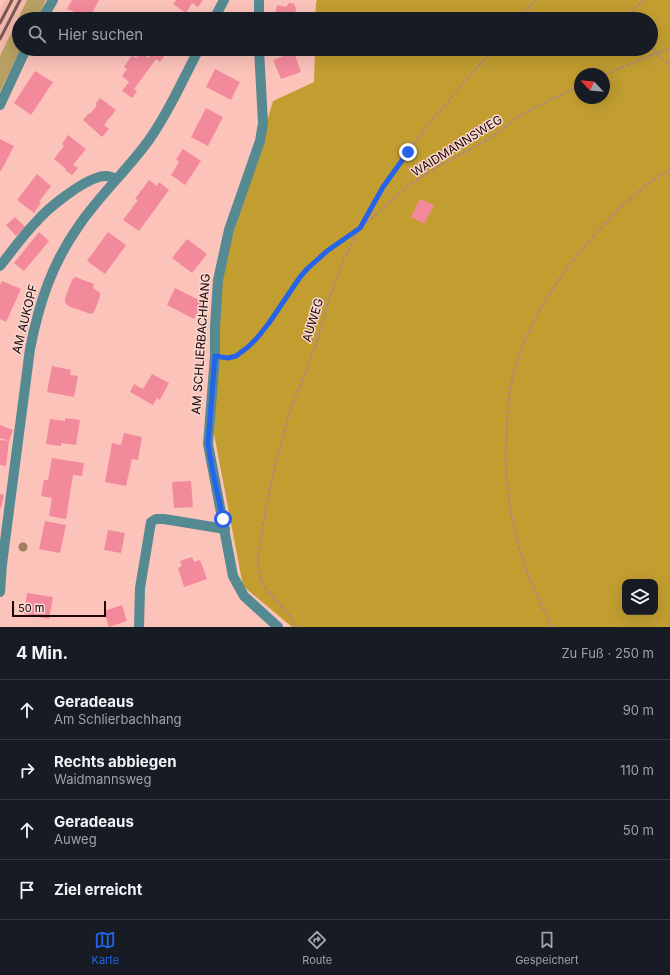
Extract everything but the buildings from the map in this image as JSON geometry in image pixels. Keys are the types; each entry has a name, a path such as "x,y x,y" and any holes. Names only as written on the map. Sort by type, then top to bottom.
{"street":[{"path":"46,12 53,0"},
{"path":"218,12 224,0"},
{"path":"259,0 259,12"},
{"path":"0,105 23,56"},
{"name":"AM AUKOPF","path":"0,592 2,564 27,368 39,308 48,282 67,244 85,216 143,149 157,128 195,56"},
{"name":"AM SCHLIERBACHHANG","path":"259,56 263,123 260,141 229,230 216,293 215,356 208,444 233,576 240,591 278,627"},
{"path":"0,266 37,220 58,202 99,177 113,176 116,179"},
{"path":"139,627 140,588 151,522 156,519 164,519 225,529"}],"path":[{"path":"525,12 536,0"},
{"path":"633,12 632,10 645,0"},
{"path":"658,52 670,48"},
{"path":"658,55 670,66"},
{"name":"AUWEG","path":"297,627 290,616 262,583 258,570 258,558 271,484 289,414 316,345 328,302 343,261 360,228 383,187 427,126 487,56"},
{"path":"610,72 649,56"},
{"name":"WAIDMANNSWEG","path":"215,356 222,358 233,357 248,347 269,323 291,289 307,269 327,251 360,228 420,178 489,138 518,117 574,89"},
{"path":"553,627 531,584 517,543 511,514 506,466 507,415 512,378 520,351 527,335 561,276 579,253 613,215 639,191 670,169"}],"shaded area":[{"path":"5,0 27,0 21,12 12,12 12,31 0,56 0,9"},
{"path":"27,0 46,0 40,12 21,12"},
{"path":"317,0 670,0 670,627 292,627 243,586 214,434 222,272 273,101 314,82 315,56 658,56 658,12 315,12"},
{"path":"12,31 12,56 18,56 0,92 0,56"}],"railway":[{"path":"0,23 12,0"},
{"path":"14,12 20,0"},
{"path":"0,39 12,16"}],"route":[{"path":"223,519 208,444 215,356 222,358 236,356 257,338 277,312 291,289 307,269 327,251 360,228 383,187 408,152"}]}
